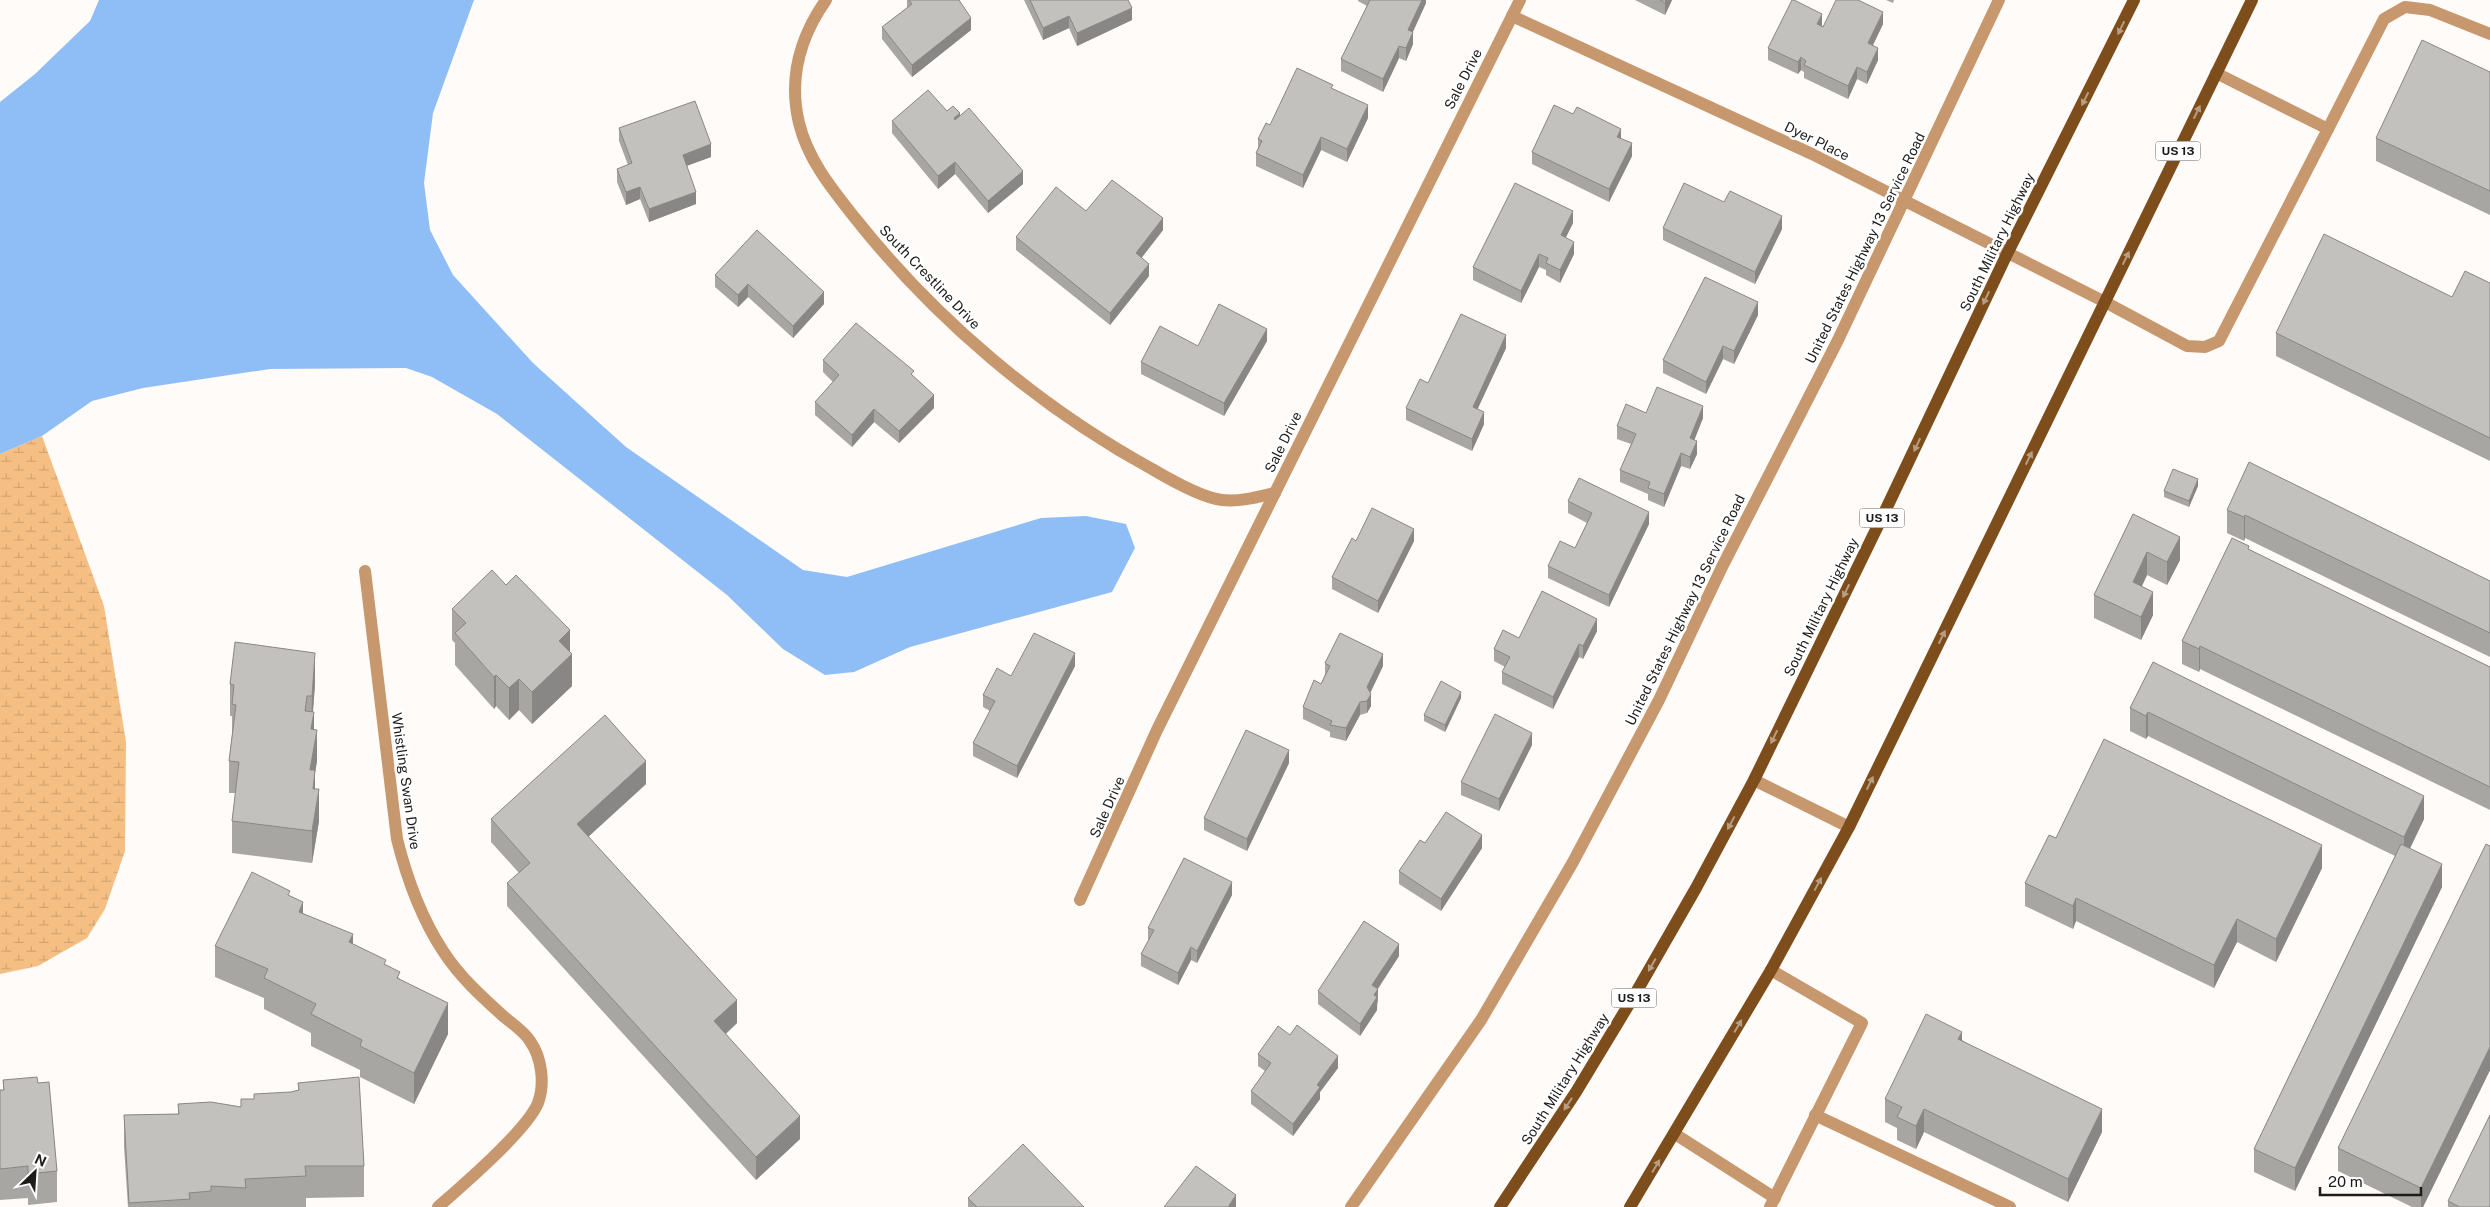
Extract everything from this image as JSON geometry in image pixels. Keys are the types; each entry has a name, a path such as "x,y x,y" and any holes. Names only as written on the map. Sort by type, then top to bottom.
{"main road":[{"name":"South Military Highway","path":"1500,1207 1576,1092 1634,996 1696,888 1754,780 1887,507 2007,254 2134,0"},
{"name":"US 13","path":"1630,1207 1771,970 1849,827 2252,0"}],"street":[{"name":"South Crestline Drive","path":"826,0 811,22 799,50 795,86 799,122 808,150 826,181 884,255 957,330 1025,385 1122,453 1176,482 1221,500 1248,499 1275,492"},
{"name":"Sale Drive","path":"1080,900 1157,730 1520,0"},
{"name":"United States Highway 13 Service Road","path":"1351,1207 1481,1020 1574,862 1658,700 1722,567 1838,340 1999,0"},
{"name":"Dyer Place","path":"1512,16 1812,154 2105,302 2187,346 2205,347 2219,341 2384,19 2405,7 2430,10 2490,34"},
{"path":"2216,73 2328,129"},
{"name":"Whistling Swan Drive","path":"365,571 397,839 406,876 424,920 444,953 474,990 530,1040 540,1061 542,1079 538,1102 527,1122 438,1207"},
{"path":"1754,780 1849,827"},
{"path":"1675,1134 1772,1202 1862,1023 1771,970"},
{"path":"1815,1115 2010,1207"}],"green space":[{"path":"42,436 104,606 126,742 125,851 105,909 87,938 38,966 0,974 0,454"}],"water":[{"path":"99,0 474,0 433,113 424,183 430,230 453,275 533,363 626,447 803,570 847,577 1041,518 1086,516 1126,524 1135,548 1112,592 910,647 854,672 825,675 783,649 727,595 497,414 432,377 406,368 270,369 143,388 92,401 42,436 0,454 0,102 35,74 90,21"}],"building":[{"path":"909,0 959,0 971,18 912,65 882,27 912,4"},
{"path":"1030,0 1128,0 1132,8 1077,33 1069,16 1043,28"},
{"path":"1370,0 1422,0 1408,30 1413,32 1406,48 1399,46 1383,79 1341,59"},
{"path":"1792,0 1822,14 1817,24 1823,27 1836,0 1858,0 1883,12 1868,43 1878,48 1867,72 1857,67 1848,86 1804,65 1806,61 1801,57 1798,62 1768,48"},
{"path":"2422,40 2490,72 2490,191 2376,138"},
{"path":"1297,68 1333,85 1331,88 1368,105 1347,149 1321,137 1303,175 1256,153 1262,141 1258,139 1266,123 1270,125"},
{"path":"928,90 947,111 953,106 960,113 954,118 955,120 969,108 1023,171 988,201 955,162 938,176 892,121"},
{"path":"695,101 711,144 683,155 696,192 649,209 640,187 626,192 617,169 632,163 619,128"},
{"path":"1554,105 1573,114 1577,107 1621,129 1617,137 1632,143 1609,189 1532,152"},
{"path":"1112,180 1163,218 1136,253 1149,264 1110,313 1016,237 1056,187 1086,211"},
{"path":"1515,183 1573,211 1561,235 1574,242 1560,270 1546,263 1548,258 1539,254 1521,291 1473,267"},
{"path":"1684,183 1724,202 1730,191 1782,216 1755,272 1663,228"},
{"path":"757,230 824,292 793,326 748,284 738,295 715,275"},
{"path":"2324,234 2452,297 2465,271 2490,283 2490,438 2276,333"},
{"path":"1705,277 1758,302 1734,351 1723,346 1706,382 1663,360"},
{"path":"1219,304 1267,329 1224,403 1141,362 1160,326 1198,346"},
{"path":"1461,314 1506,335 1473,407 1484,412 1472,439 1406,408 1420,379 1428,383"},
{"path":"856,323 914,371 911,374 934,395 899,431 874,409 852,435 815,402 839,375 823,360"},
{"path":"1657,387 1703,406 1690,438 1697,441 1690,457 1681,453 1664,494 1648,488 1650,482 1620,470 1636,434 1617,426 1626,404 1646,413"},
{"path":"2249,462 2490,581 2490,633 2245,515 2244,517 2227,510"},
{"path":"2173,469 2198,479 2189,501 2164,491"},
{"path":"1579,478 1649,512 1609,595 1548,566 1560,541 1575,548 1592,513 1568,501"},
{"path":"1372,508 1414,529 1378,601 1332,577 1352,538 1356,541"},
{"path":"2133,514 2180,537 2167,562 2147,552 2133,582 2153,592 2141,617 2094,595"},
{"path":"2232,538 2249,546 2248,549 2490,667 2490,787 2200,646 2199,649 2182,641"},
{"path":"492,570 506,585 516,575 570,630 559,641 572,654 532,692 519,679 509,688 496,675 494,677 455,633 466,623 452,609"},
{"path":"1542,591 1597,619 1583,646 1579,644 1553,697 1502,672 1510,657 1494,649 1503,630 1519,638"},
{"path":"1034,633 1075,653 1017,766 973,743 995,701 983,695 997,668 1011,676"},
{"path":"1340,633 1383,654 1367,687 1371,694 1367,701 1360,702 1346,728 1330,725 1332,721 1303,707 1314,680 1321,684 1330,666 1325,663"},
{"path":"235,642 315,653 312,696 307,696 305,711 314,712 311,729 317,730 310,770 315,770 313,789 319,789 312,831 232,821 239,762 229,761 236,705 232,704 234,685 230,684"},
{"path":"2153,662 2424,796 2404,837 2148,712 2146,716 2130,708"},
{"path":"1441,681 1461,692 1445,725 1424,715"},
{"path":"1495,714 1532,733 1499,799 1461,782"},
{"path":"605,715 646,761 577,824 737,1000 714,1021 800,1116 756,1157 507,883 530,863 491,819"},
{"path":"1246,730 1289,750 1247,839 1204,818"},
{"path":"2104,739 2322,845 2276,939 2237,919 2214,965 2076,898 2073,906 2025,883 2049,835 2056,838"},
{"path":"1446,812 1482,835 1441,899 1399,871 1420,840 1425,843"},
{"path":"2401,844 2442,864 2295,1168 2254,1149"},
{"path":"2486,844 2490,846 2490,1047 2421,1188 2338,1148"},
{"path":"1184,858 1232,882 1197,951 1191,947 1178,973 1141,954 1154,930 1148,928"},
{"path":"252,872 290,891 288,895 303,902 299,912 353,934 349,942 386,960 384,964 400,972 397,978 448,1003 414,1073 360,1046 362,1040 311,1014 316,1004 264,978 268,969 215,946"},
{"path":"1364,921 1399,944 1372,985 1378,989 1374,995 1377,997 1360,1024 1318,991"},
{"path":"1926,1014 1962,1032 1958,1039 2102,1109 2068,1179 1924,1109 1916,1126 1897,1117 1902,1107 1885,1099"},
{"path":"1297,1025 1338,1056 1317,1085 1320,1087 1293,1124 1251,1091 1271,1063 1258,1054 1278,1026 1290,1035"},
{"path":"37,1077 38,1083 49,1082 57,1171 28,1174 28,1166 0,1169 0,1090 4,1090 3,1080"},
{"path":"359,1077 364,1166 305,1166 306,1176 245,1179 246,1188 211,1186 211,1191 189,1193 190,1199 129,1203 124,1115 179,1114 178,1104 211,1102 241,1107 241,1099 254,1099 254,1094 291,1092 299,1090 298,1083"},
{"path":"2490,1115 2490,1207 2460,1207 2448,1201"},
{"path":"1023,1144 1084,1207 977,1207 968,1198"},
{"path":"1196,1166 1236,1195 1228,1207 1164,1207"}]}
